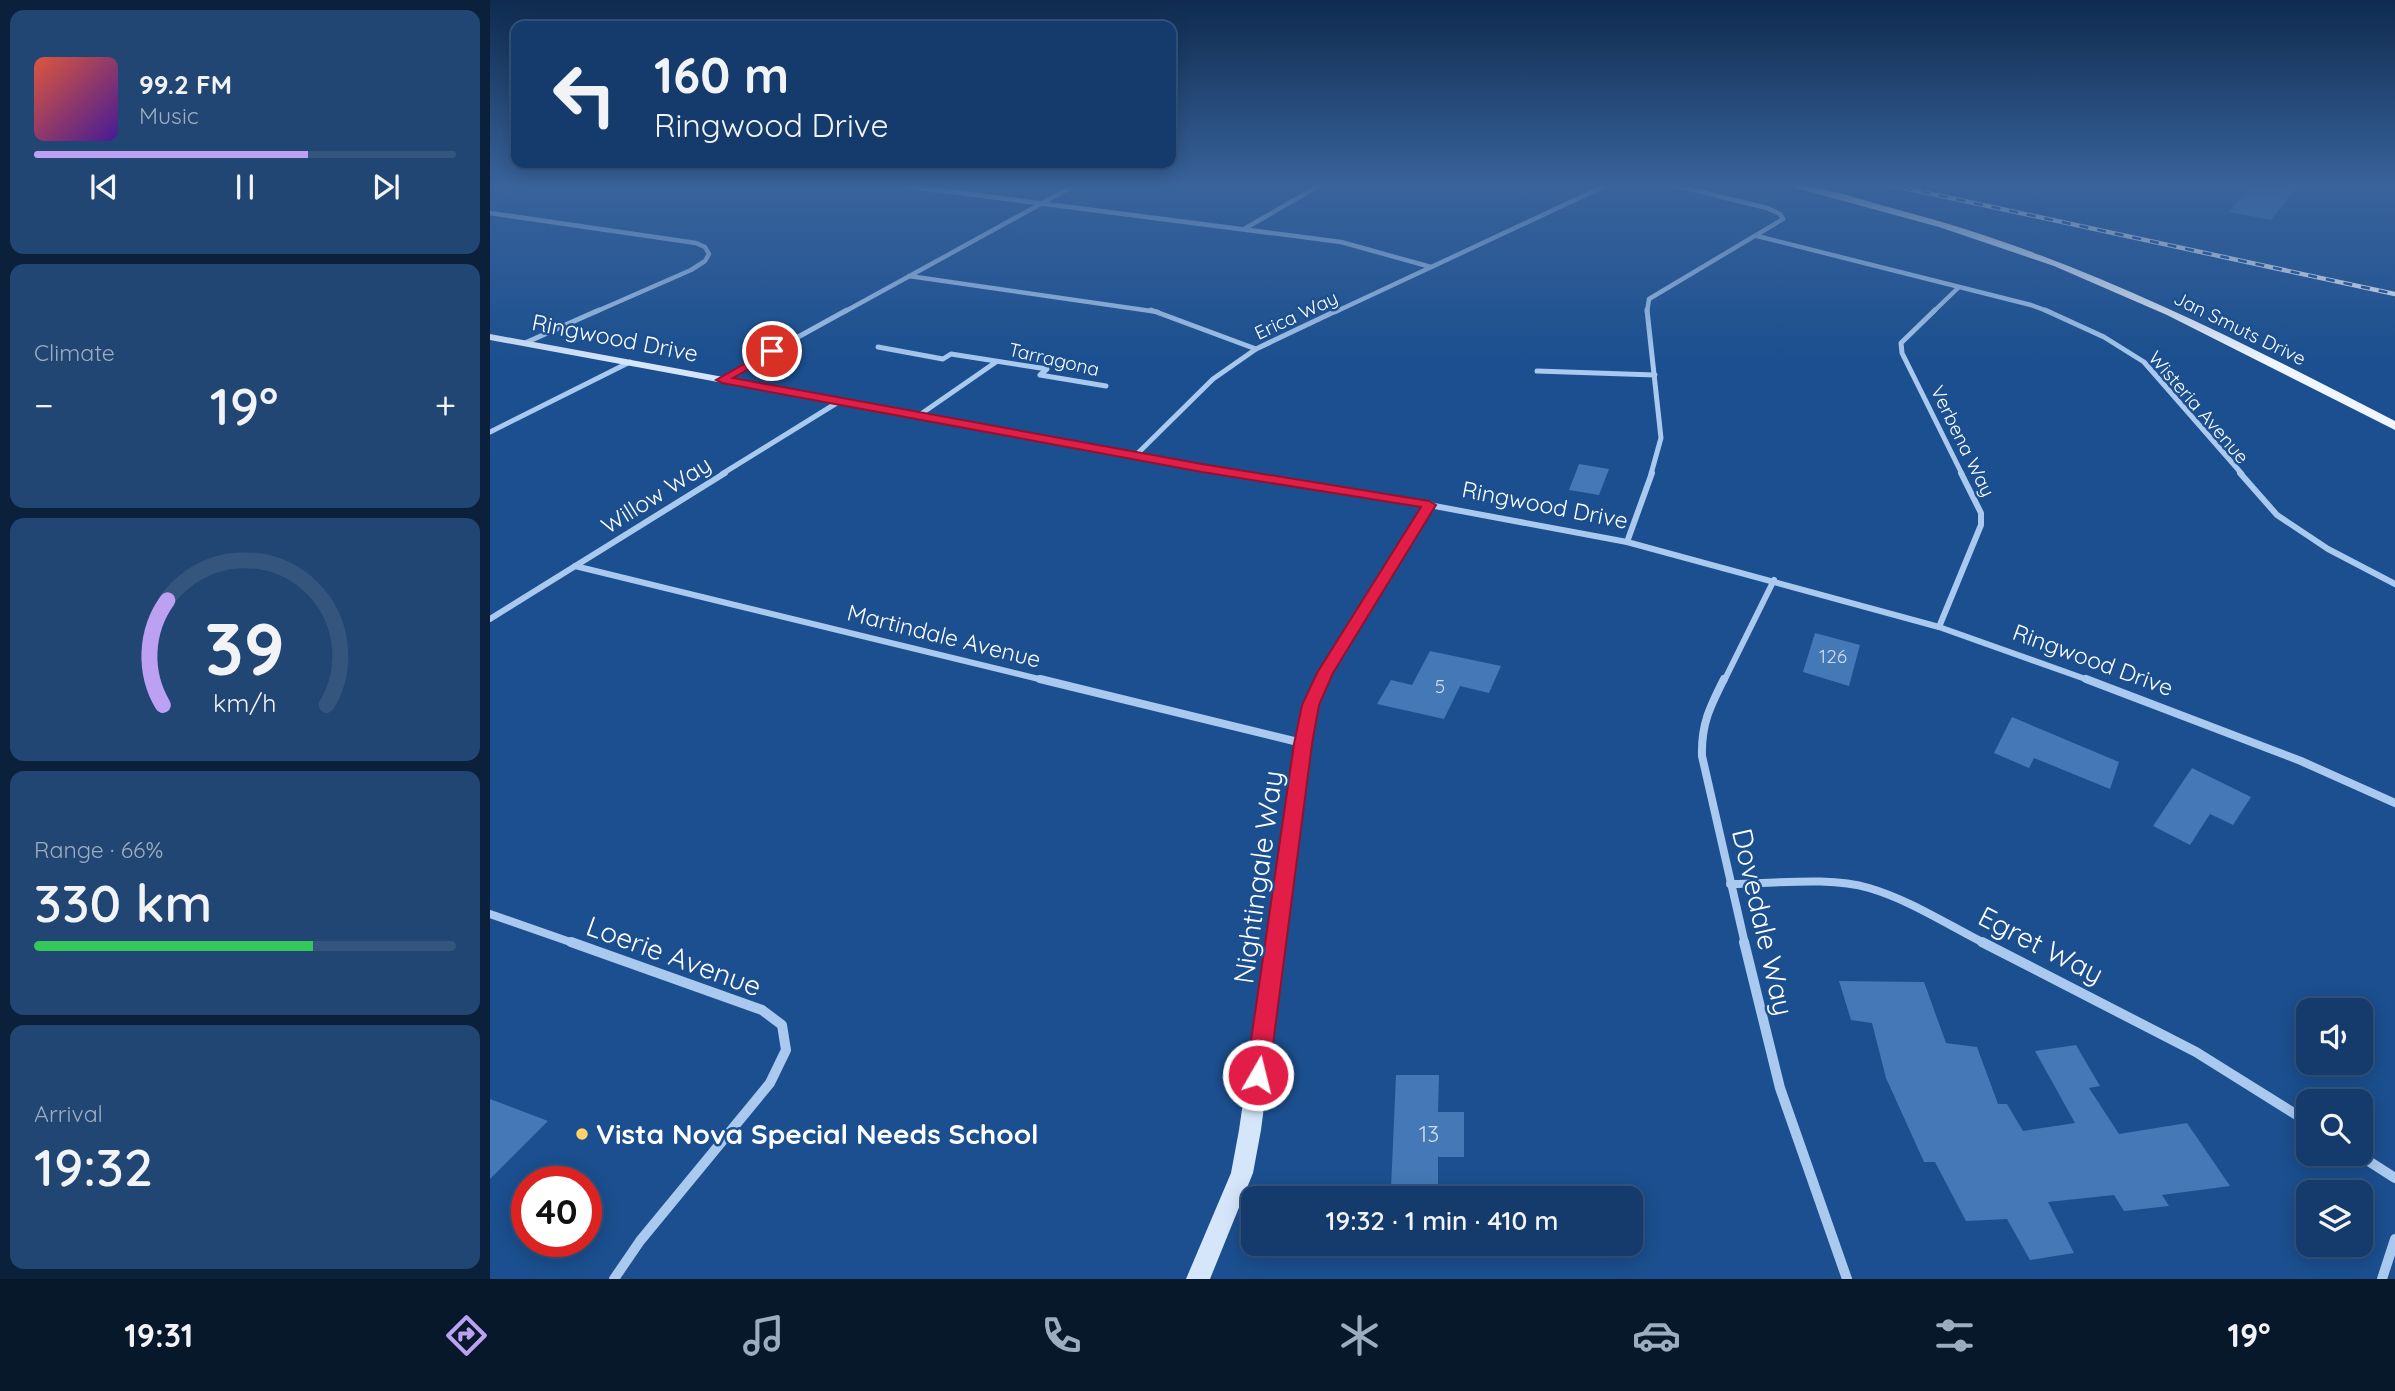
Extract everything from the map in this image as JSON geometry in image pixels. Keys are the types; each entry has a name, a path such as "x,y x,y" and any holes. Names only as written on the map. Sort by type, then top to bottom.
{"main road":[{"name":"Jan Smuts Drive","path":"1996,244 2085,274 2205,329 2395,426"}],"street":[{"path":"525,343 691,270 705,261 709,254 705,247 698,244"},
{"path":"722,380 968,244"},
{"path":"1353,244 1432,267"},
{"name":"Erica Way","path":"1135,456 1213,379 1256,349 1482,244"},
{"path":"1627,542 1660,448 1655,375 1646,305 1649,299 1744,244"},
{"name":"Wisteria Avenue","path":"1787,244 2031,305 2063,317 2122,346 2144,362 2277,515 2328,549 2395,584"},
{"path":"908,276 1155,311 1256,349"},
{"name":"Verbena Way","path":"1939,627 1981,525 1981,513 1902,353 1901,343 1958,288"},
{"name":"Ringwood Drive","path":"490,337 1135,456 1429,505 1627,542 1939,627 2153,703 2301,761 2395,803"},
{"name":"Tarragona","path":"878,347 943,359 951,354 1047,369 1040,375 1106,386"},
{"path":"490,432 630,362"},
{"name":"Tarragona","path":"918,416 996,362"},
{"path":"1537,371 1655,375"},
{"name":"Willow Way","path":"490,620 840,401"},
{"name":"Nightingale Way","path":"1198,1279 1242,1173 1303,744 1311,705 1325,673 1429,505"},
{"name":"Martindale Avenue","path":"575,566 1303,744"},
{"name":"Dovedale Way","path":"1774,580 1707,714 1701,734 1702,756 1780,1088 1847,1279"},
{"name":"Egret Way","path":"1730,884 1836,883 1869,888 1905,902 2196,1052 2296,1114"},
{"name":"Loerie Avenue","path":"490,914 762,1010 782,1025 786,1050 770,1083 640,1241 614,1279"},
{"path":"2373,1164 2395,1178"},
{"path":"2382,1279 2395,1239"}],"building":[{"path":"1579,464 1609,469 1599,495 1569,490"},
{"path":"1815,633 1860,645 1849,686 1803,672"},
{"path":"1430,651 1501,666 1489,693 1460,686 1444,719 1377,704 1391,680 1412,685"},
{"path":"2012,717 2119,762 2110,789 2034,758 2029,768 1994,753"},
{"path":"2192,768 2251,797 2233,825 2210,814 2190,845 2153,826"},
{"path":"1839,981 1924,982 1946,1043 1977,1047 1998,1104 2007,1104 2023,1131 2075,1123 2035,1051 2076,1045 2100,1086 2089,1088 2119,1134 2187,1123 2230,1186 2162,1195 2169,1206 2124,1211 2114,1195 2048,1202 2074,1253 2030,1260 2007,1219 1966,1221 1935,1162 1924,1162 1886,1078 1872,1023 1851,1020"},
{"path":"1396,1075 1439,1075 1438,1112 1464,1112 1464,1157 1438,1157 1438,1186 1391,1186"},
{"path":"490,1099 548,1121 490,1179"}],"railway":[{"path":"2162,244 2395,294"}],"place":[{"name":"Vista Nova Special Needs School","path":"582,1134"}],"route":[{"path":"772,351 722,380 1202,468 1429,505 1325,673 1311,705 1303,744 1258,1075"}]}
